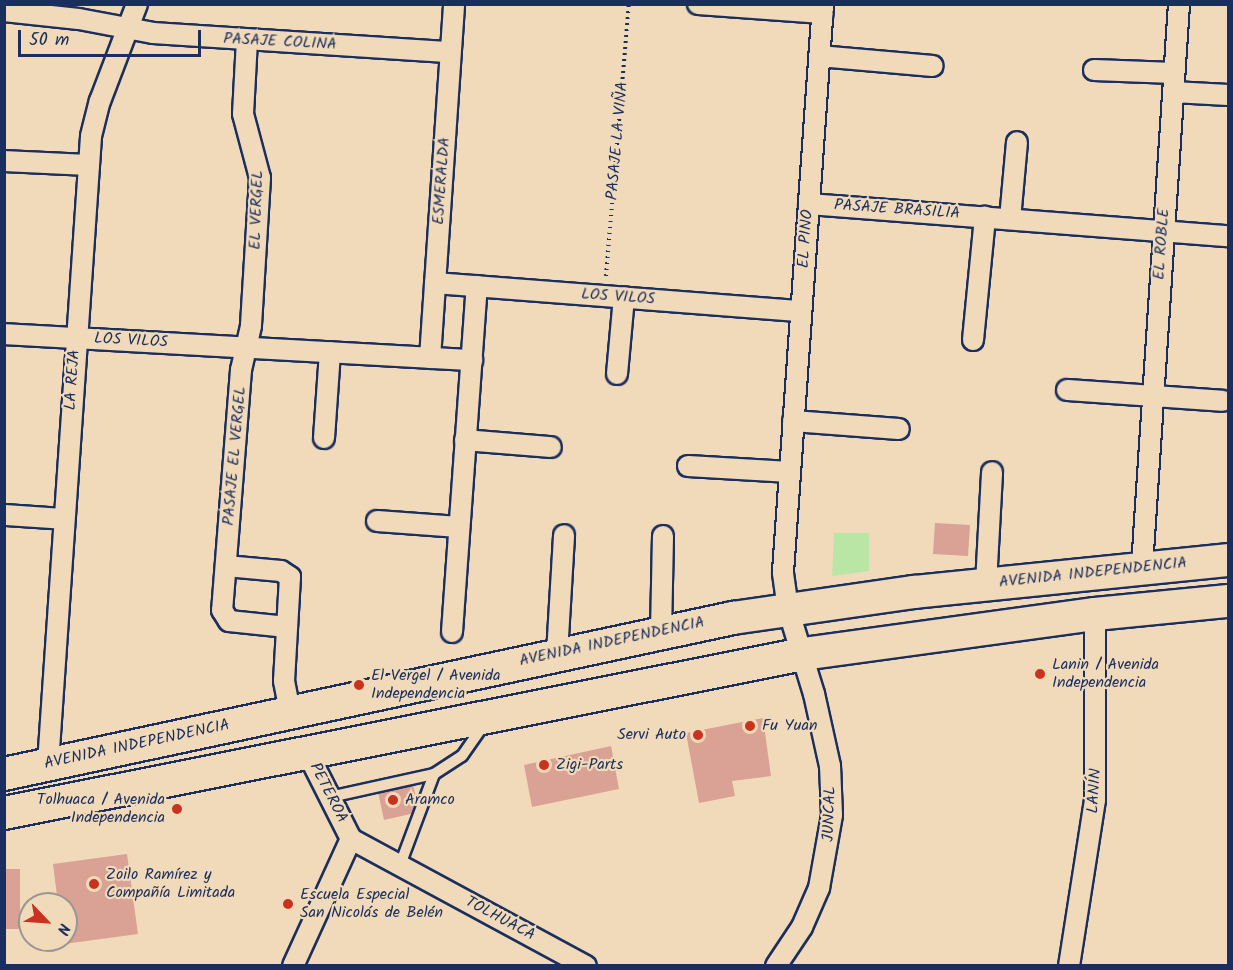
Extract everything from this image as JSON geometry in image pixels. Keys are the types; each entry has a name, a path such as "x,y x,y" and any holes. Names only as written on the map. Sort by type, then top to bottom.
{"main road":[{"name":"AVENIDA INDEPENDENCIA","path":"4,774 661,632 788,609 986,584 1228,560"},
{"path":"4,813 489,714 803,654 1095,614 1228,601"}],"street":[{"name":"LA REJA","path":"48,764 89,165 95,117 137,4"},
{"name":"ESMERALDA","path":"430,358 454,4"},
{"path":"698,4 823,9"},
{"name":"EL ROBLE","path":"1142,567 1150,395 1179,4"},
{"name":"EL PINO","path":"803,654 788,609 783,572 823,9"},
{"name":"PASAJE COLINA","path":"4,11 153,33 450,52"},
{"name":"EL VERGEL","path":"246,347 260,178 243,114 248,40"},
{"path":"819,56 933,66"},
{"path":"1094,70 1174,82 1228,95"},
{"path":"1010,219 1017,142"},
{"path":"4,160 89,165"},
{"name":"PASAJE BRASILIA","path":"809,204 1228,236"},
{"path":"973,340 985,217"},
{"name":"LOS VILOS","path":"435,282 801,311"},
{"path":"452,632 477,286"},
{"path":"617,374 624,297"},
{"name":"LOS VILOS","path":"4,334 471,360"},
{"name":"PASAJE EL VERGEL","path":"246,347 226,566 225,618 234,622 287,627"},
{"path":"324,438 330,352"},
{"path":"1066,390 1223,401"},
{"path":"793,421 899,429"},
{"path":"465,440 550,447"},
{"path":"688,466 790,472"},
{"path":"986,584 992,472"},
{"path":"4,515 64,519"},
{"path":"377,521 459,527"},
{"path":"557,654 564,535"},
{"path":"661,632 663,536"},
{"path":"226,566 288,574 291,581 284,681 290,711"},
{"name":"LANÍN","path":"1069,966 1095,800 1095,614"},
{"name":"JUNCAL","path":"776,966 811,908 830,837 830,766 803,654"},
{"name":"PETEROA","path":"293,966 351,839 307,752"},
{"name":"TOLHUACA","path":"351,839 586,966"}],"lane":[{"path":"330,797 434,774 462,756 489,714"},
{"path":"400,865 434,774"}],"path":[{"name":"PASAJE LA VIÑA","path":"606,277 629,4"}],"green space":[{"path":"834,533 869,533 869,571 832,576"}],"building":[{"path":"935,523 970,525 968,556 933,554"},
{"path":"763,718 771,776 732,781 735,796 699,803 686,733"},
{"path":"611,746 619,789 532,807 524,765"},
{"path":"413,784 419,812 384,820 378,792"},
{"name":"Zoilo Ramírez y Compañía Limitada","path":"127,854 138,934 78,942 78,892 56,892 53,864"},
{"path":"4,869 20,869 18,929 4,929"}],"place":[{"name":"Lanin / Avenida Independencia","path":"1040,674"},
{"name":"El Vergel / Avenida Independencia","path":"359,685"},
{"name":"Fu Yuan","path":"750,726"},
{"name":"Servi Auto","path":"698,735"},
{"name":"Zigi-Parts","path":"544,765"},
{"name":"Aramco","path":"393,800"},
{"name":"Tolhuaca / Avenida Independencia","path":"177,809"},
{"name":"Zoilo Ramírez y Compañía Limitada","path":"94,884"},
{"name":"Escuela Especial San Nicolás de Belén","path":"288,904"}]}
